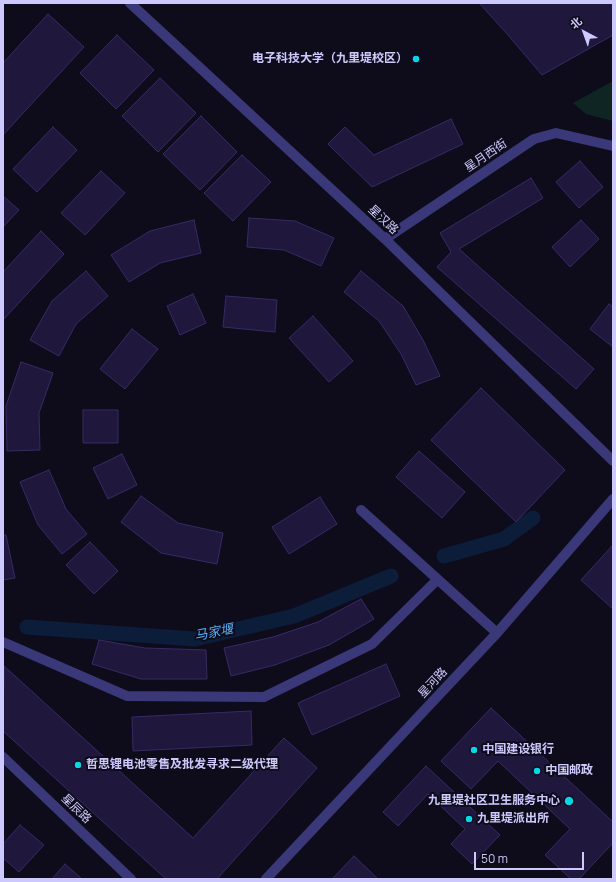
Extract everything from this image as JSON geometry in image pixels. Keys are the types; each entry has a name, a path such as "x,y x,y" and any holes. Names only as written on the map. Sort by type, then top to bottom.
{"street":[{"name":"星汉路","path":"130,3 385,239 613,461"},
{"name":"星月西街","path":"385,239 534,139 556,133 613,146"},
{"name":"星河路","path":"266,879 497,634 613,499"},
{"path":"361,510 497,634"},
{"path":"3,642 127,696 264,697 372,644 437,580"},
{"name":"星辰路","path":"3,757 131,879"}],"green space":[{"path":"613,81 613,121 586,114 573,103"}],"building":[{"path":"613,3 613,35 542,75 480,4"},
{"path":"48,14 84,47 3,135 3,63"},
{"path":"117,35 154,70 116,109 80,73"},
{"path":"160,78 196,113 158,152 122,116"},
{"path":"201,116 237,152 200,190 163,154"},
{"path":"451,119 463,144 372,187 328,144 345,127 374,155"},
{"path":"53,127 77,150 37,192 13,169"},
{"path":"242,155 271,182 233,221 204,193"},
{"path":"580,161 603,187 579,208 556,182"},
{"path":"101,171 125,193 85,235 61,213"},
{"path":"531,178 543,198 459,249 594,369 576,389 437,267 451,252 440,233"},
{"path":"3,196 19,210 3,227"},
{"path":"249,218 295,221 334,238 321,266 284,250 247,247"},
{"path":"194,220 201,253 160,263 129,282 111,255 150,231"},
{"path":"581,220 599,239 570,267 552,247"},
{"path":"41,231 64,254 3,320 3,272"},
{"path":"86,271 108,296 76,324 59,356 30,340 52,301"},
{"path":"361,271 403,306 423,340 440,376 416,385 401,354 379,321 344,292"},
{"path":"193,294 206,323 180,335 167,306"},
{"path":"226,296 277,300 275,332 223,327"},
{"path":"609,304 613,307 613,347 590,329"},
{"path":"313,316 353,361 329,382 289,338"},
{"path":"132,329 158,349 125,389 100,369"},
{"path":"21,362 53,373 39,413 40,450 7,451 6,406"},
{"path":"481,388 565,470 516,522 431,440"},
{"path":"83,410 118,410 118,443 83,443"},
{"path":"419,451 465,492 442,518 396,477"},
{"path":"122,454 137,485 108,499 93,468"},
{"path":"49,470 66,509 87,534 62,554 38,525 20,482"},
{"path":"141,496 178,523 223,533 217,564 161,553 121,522"},
{"path":"320,497 337,524 289,554 272,527"},
{"path":"3,535 6,535 15,578 3,580"},
{"path":"90,542 118,571 94,594 66,565"},
{"path":"613,545 613,609 581,580"},
{"path":"361,599 374,619 329,645 275,665 231,676 224,648 273,637 318,622"},
{"path":"99,640 145,648 206,650 207,679 141,679 92,664"},
{"path":"386,664 400,696 312,735 298,703"},
{"path":"4,666 193,838 284,738 317,768 217,879 166,879 3,731"},
{"path":"491,708 613,822 613,843 579,879 571,879 545,855 570,829 498,761 471,789 441,761"},
{"path":"251,711 252,745 133,751 132,717"},
{"name":"九里堤派出所","path":"426,766 500,835 472,864 451,844 465,829 428,794 398,826 383,812"},
{"path":"20,825 44,845 19,872 3,858 3,844"},
{"path":"354,856 378,879 332,879"},
{"path":"65,864 82,879 52,879"}],"waterway":[{"name":"马家堰","path":"444,556 504,539 533,518"},
{"name":"马家堰","path":"27,627 195,639 294,616 391,576"}],"place":[{"name":"电子科技大学（九里堤校区）","path":"416,59"},
{"name":"中国建设银行","path":"474,750"},
{"name":"哲思锂电池零售及批发寻求二级代理","path":"78,765"},
{"name":"中国邮政","path":"537,771"},
{"name":"九里堤社区卫生服务中心","path":"569,801"},
{"name":"九里堤派出所","path":"469,819"}]}
